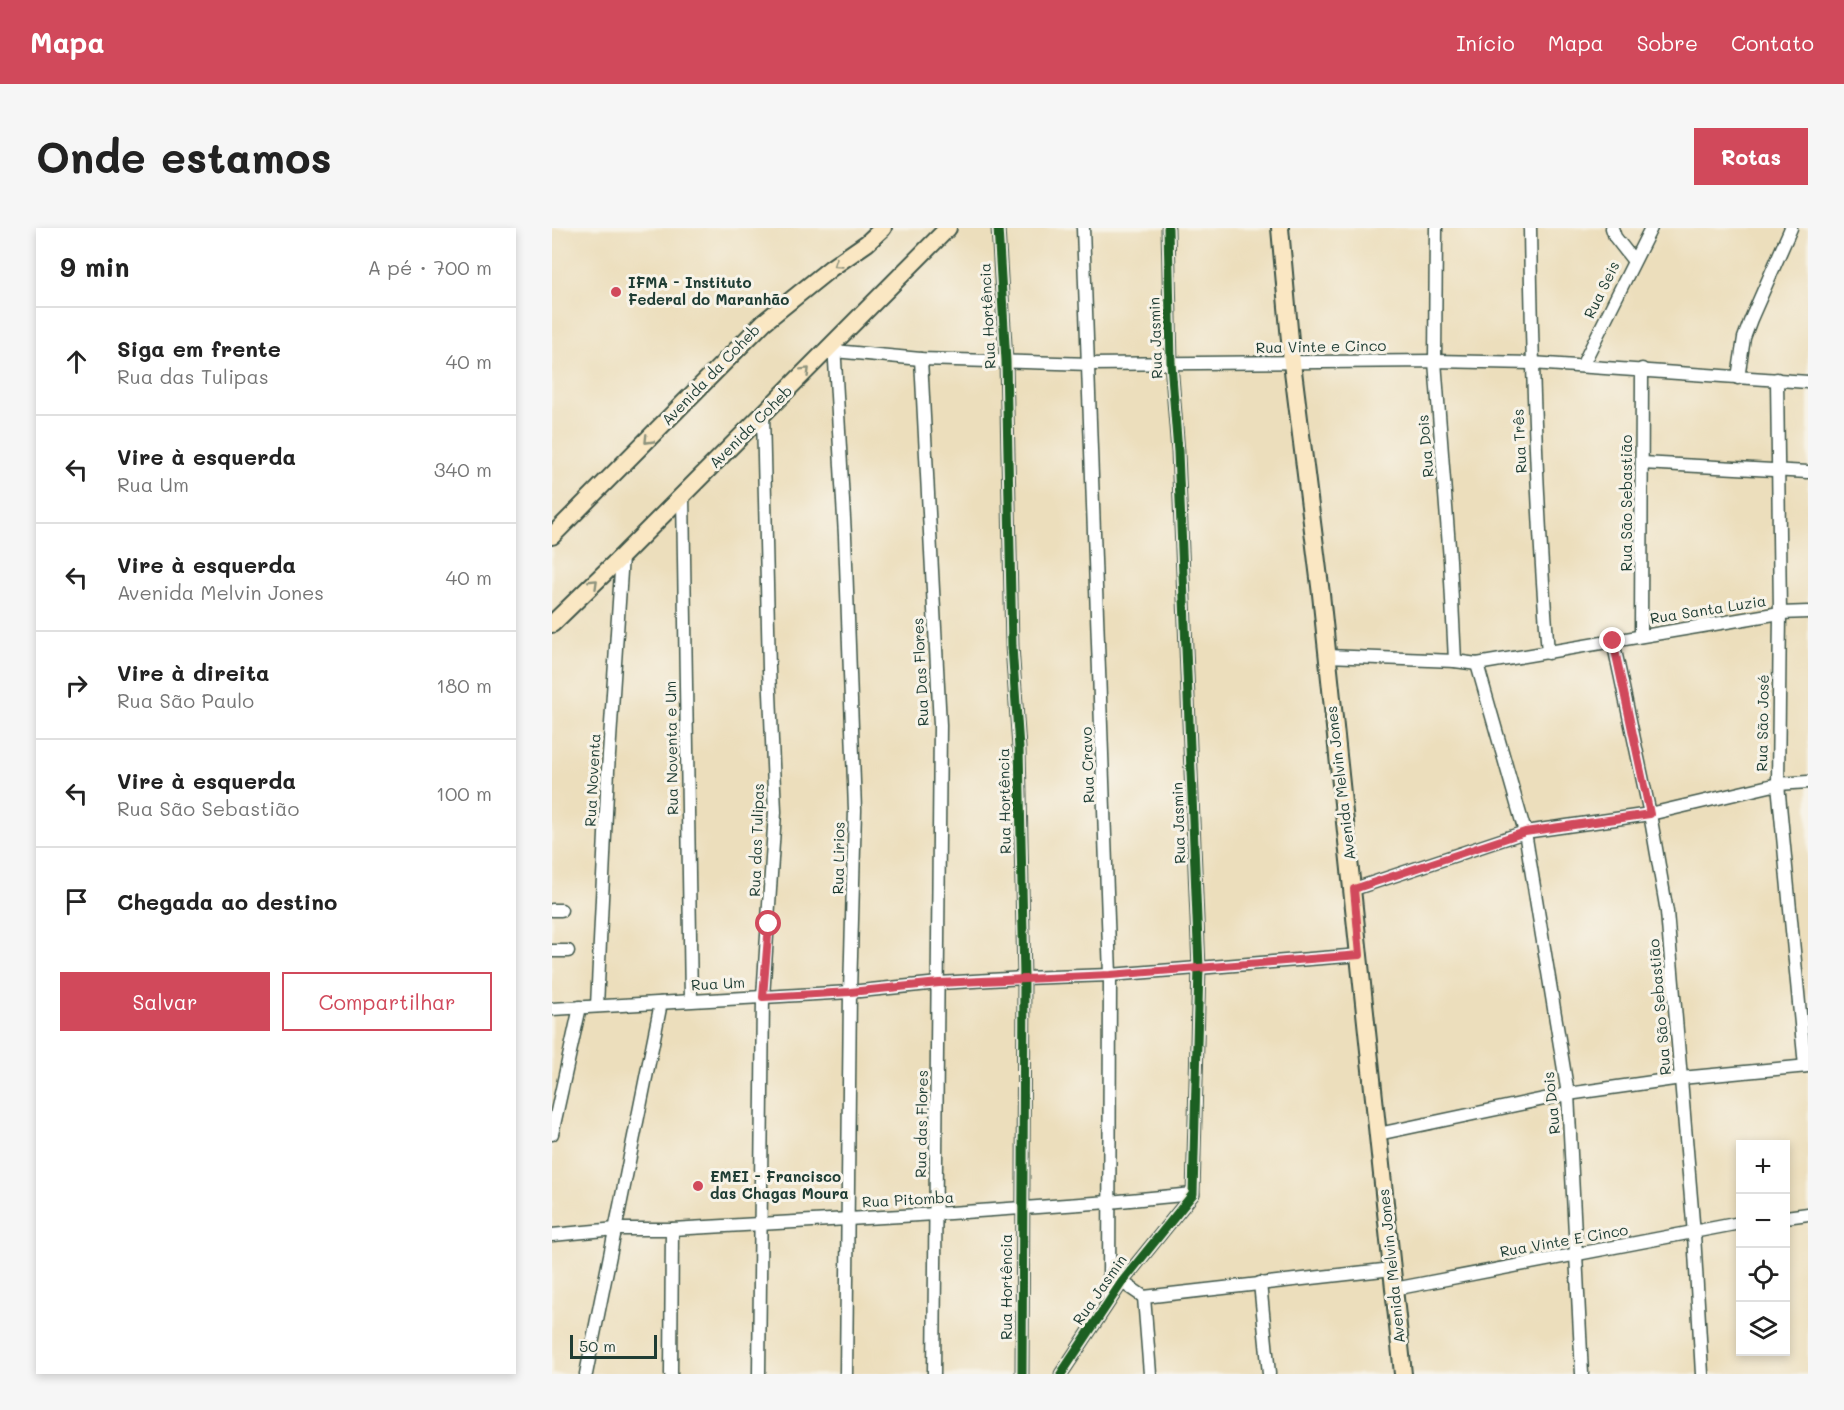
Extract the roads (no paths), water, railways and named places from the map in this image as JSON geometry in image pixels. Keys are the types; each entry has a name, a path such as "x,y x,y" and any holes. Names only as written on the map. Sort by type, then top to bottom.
{"main road":[{"name":"Avenida da Coheb","path":"552,536 764,322 831,268 867,243 883,228"},
{"name":"Avenida Coheb","path":"552,624 763,414 834,347 893,282 948,228"},
{"name":"Avenida Melvin Jones","path":"1280,228 1292,363 1354,889 1403,1374"}],"street":[{"name":"Rua Hortência","path":"998,228 1006,361 1012,646 1019,748 1024,978 1022,1374"},
{"name":"Rua Cravo","path":"1083,228 1110,975 1110,1302"},
{"name":"Rua Jasmin","path":"1061,1374 1122,1282 1193,1194 1200,968 1178,452 1171,363 1168,228"},
{"name":"Rua Dois","path":"1436,228 1435,361 1455,661"},
{"name":"Rua Três","path":"1530,228 1532,363 1548,653"},
{"path":"1612,228 1633,260"},
{"name":"Rua Seis","path":"1582,366 1651,228"},
{"path":"1738,378 1744,338 1791,228"},
{"name":"Rua Vinte e Cinco","path":"834,347 921,359 1089,364 1435,361 1532,363 1808,382"},
{"name":"Rua Lirios","path":"834,347 845,536 854,764 846,1374"},
{"name":"Rua Das Flores","path":"921,359 940,725 939,983"},
{"name":"Rua São Sebastião","path":"1641,636 1642,369"},
{"name":"Rua São José","path":"1777,379 1780,613 1778,784 1806,1066"},
{"name":"Rua das Tulipas","path":"759,1374 763,997 775,812 763,414"},
{"path":"1642,463 1808,472"},
{"name":"Rua Noventa e Um","path":"683,495 691,1000"},
{"name":"Rua Noventa","path":"597,1006 608,770 622,556"},
{"name":"Rua Santa Luzia","path":"1327,656 1455,661 1477,664 1780,613 1808,612"},
{"name":"Rua São Sebastião","path":"1613,641 1650,814 1667,912 1694,1234 1702,1374"},
{"name":"Rua Dois","path":"1477,664 1525,832 1568,1094 1582,1374"},
{"path":"1354,889 1525,832 1650,814 1778,784 1808,782"},
{"path":"552,951 568,951"},
{"name":"Rua Um","path":"552,1009 850,992 939,983 1110,975 1360,955"},
{"name":"Rua das Flores","path":"934,1374 939,983"},
{"path":"586,1374 661,1003"},
{"path":"552,1134 580,1007"},
{"path":"1378,1134 1568,1094 1681,1078 1806,1066"},
{"name":"Rua Pitomba","path":"552,1235 616,1229 672,1229 936,1214 1193,1194"},
{"path":"1790,1216 1808,1214"},
{"name":"Rua Vinte E Cinco","path":"1394,1289 1736,1225"},
{"path":"671,1374 672,1229"},
{"path":"1122,1282 1144,1298 1392,1269"},
{"path":"1260,1283 1269,1374"},
{"path":"1144,1298 1150,1374"}],"place":[{"name":"IFMA - Instituto Federal do Maranhão","path":"616,292"},
{"name":"EMEI - Francisco das Chagas Moura","path":"698,1186"}]}
